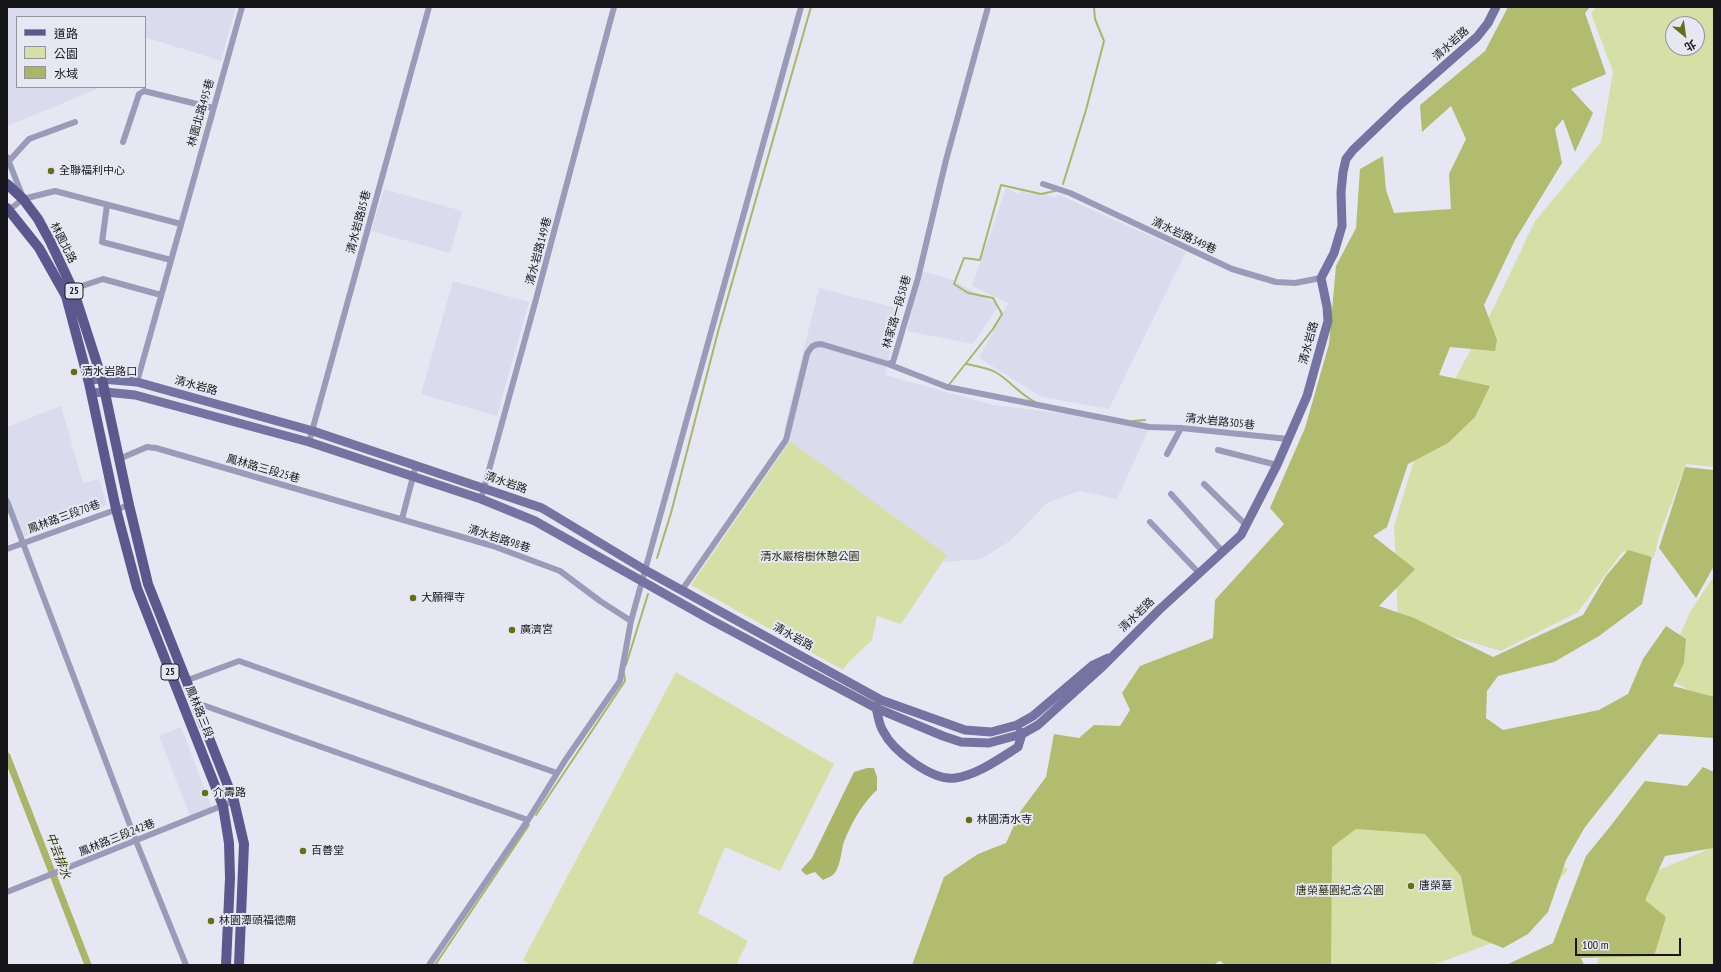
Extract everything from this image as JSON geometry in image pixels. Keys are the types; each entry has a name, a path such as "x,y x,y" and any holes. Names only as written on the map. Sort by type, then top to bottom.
{"main road":[{"name":"25","path":"7,184 23,199"},
{"name":"林園北路","path":"23,199 38,219 73,289 105,392"},
{"name":"林園北路","path":"8,209 39,248 66,296 88,380"},
{"name":"鳳林路三段","path":"88,380 116,509 137,588 223,806 230,850 226,965"},
{"name":"鳳林路三段","path":"105,392 129,505 148,584 188,680 234,801 244,844 238,965"}],"street":[{"name":"林園北路495巷","path":"137,382 242,7"},
{"name":"清水岩路85巷","path":"309,442 429,7"},
{"name":"清水岩路149巷","path":"481,499 614,7"},
{"path":"429,965 528,820 620,681 631,621 801,7"},
{"name":"林家路一段58巷","path":"682,590 786,440 810,347 815,344 821,344 888,364 893,362 918,278 946,160 988,7"},
{"name":"清水岩路","path":"91,393 105,392 135,395 309,442 481,499 535,521 642,582 876,708 900,719 961,742 990,743 1022,734 1038,725 1101,668 1199,573 1241,535 1277,465 1307,396 1328,321 1322,278 1334,253 1342,226 1341,192 1346,159 1353,150 1402,103 1477,37 1488,23 1496,7"},
{"path":"123,142 139,94 144,92 213,108"},
{"path":"8,159 29,139 75,122"},
{"name":"林園北路","path":"8,159 23,199 8,209"},
{"name":"清水岩路349巷","path":"1044,184 1070,193 1232,269 1276,282 1295,283 1322,278"},
{"path":"23,199 55,191 181,224"},
{"path":"107,204 102,242 171,260"},
{"path":"73,289 103,279 161,295"},
{"name":"清水岩路305巷","path":"888,364 947,387 1149,428 1181,428 1288,439"},
{"name":"清水岩路","path":"88,380 102,379 137,382 313,431 542,508 646,570 881,700 965,730 992,732 1017,725 1033,716 1093,665 1111,657"},
{"path":"1167,454 1181,428"},
{"name":"鳳林路三段25巷","path":"119,459 147,448 156,448 402,519"},
{"path":"1218,450 1277,465"},
{"path":"402,519 416,465"},
{"path":"1204,484 1246,525"},
{"path":"1171,494 1223,552"},
{"path":"7,501 136,841 186,965"},
{"name":"鳳林路三段70巷","path":"7,549 129,505"},
{"name":"清水岩路98巷","path":"402,519 493,546 560,570 600,601 631,621"},
{"path":"1150,522 1199,573"},
{"path":"188,680 239,661 558,773"},
{"path":"876,708 881,700"},
{"path":"197,703 528,820"},
{"name":"清水岩路","path":"876,708 883,731 893,745 909,760 942,778 955,778 988,765 1018,747 1022,734"},
{"path":"1017,725 1022,734"},
{"name":"鳳林路三段242巷","path":"7,892 234,801"}],"shaded area":[{"path":"7,7 236,7 221,61 146,37 146,16 16,16 16,88 100,88 7,126"},
{"path":"1508,7 1590,7 1585,13 1606,74 1571,89 1593,113 1575,152 1563,119 1555,129 1562,163 1515,240 1484,305 1497,340 1495,351 1450,347 1439,375 1490,386 1475,417 1448,443 1408,464 1387,527 1373,536 1415,569 1379,606 1414,618 1493,657 1583,615 1606,576 1628,550 1652,557 1642,604 1599,636 1554,662 1498,676 1487,691 1486,718 1503,730 1599,710 1628,694 1643,659 1666,626 1686,639 1684,663 1673,686 1714,697 1714,738 1659,734 1585,827 1566,860 1548,912 1528,934 1503,948 1472,935 1461,876 1425,834 1356,829 1332,847 1331,965 1225,965 1220,961 1213,965 912,965 944,877 978,854 1006,843 1020,812 1046,777 1054,734 1079,738 1094,725 1120,726 1130,710 1122,693 1140,666 1213,638 1215,600 1284,524 1270,508 1305,428 1329,344 1336,266 1356,228 1360,169 1383,156 1386,190 1394,213 1451,209 1449,174 1466,139 1451,106 1422,132 1420,105 1485,51"},
{"path":"1006,188 1019,194 1021,190 1030,194 1032,191 1042,196 1043,193 1055,198 1057,194 1186,252 1109,409 1042,397 979,358 1008,303 972,286"},
{"path":"384,189 462,211 450,253 371,231"},
{"path":"921,271 950,279 999,305 973,344 907,331"},
{"path":"453,281 529,302 497,416 421,394"},
{"path":"819,288 900,309 885,375 994,405 1151,424 1117,499 1079,491 1047,503 1010,541 981,559 944,562 946,555 790,441 784,429"},
{"path":"61,406 83,483 99,479 107,505 22,537 7,497 7,427"},
{"path":"1685,467 1714,470 1714,566 1696,598 1659,548"},
{"path":"181,727 212,808 190,816 159,736"},
{"path":"1703,767 1714,772 1714,848 1665,856 1645,900 1666,917 1654,956 1581,958 1584,965 1506,965 1553,943 1586,856 1645,781 1687,786"}],"green space":[{"path":"1596,7 1714,7 1714,467 1686,464 1659,536 1654,557 1623,551 1578,612 1501,651 1398,620 1394,526 1418,447 1494,307 1535,221 1601,142 1613,72 1591,13"},
{"name":"清水巖榕樹休憩公園","path":"790,441 947,555 901,624 877,616 872,640 848,663 843,670 691,585"},
{"path":"1714,576 1714,703 1662,676 1690,612"},
{"path":"676,672 834,764 780,871 725,847 698,913 748,941 736,965 531,965 523,960"},
{"name":"唐榮墓園紀念公園","path":"1306,815 1444,826 1568,869 1516,934 1433,965 1238,965"},
{"path":"1714,847 1714,965 1596,965 1635,880"}],"water":[{"path":"867,768 874,768 877,777 877,790 862,808 849,830 843,845 838,868 833,875 823,880 815,872 806,875 801,870 812,858 854,772"}],"waterway":[{"path":"657,558 671,513 719,328 811,7"},
{"path":"1063,184 1086,110 1104,41 1095,19 1094,7"},
{"path":"948,386 993,329 1002,314 993,298 968,293 954,284 964,258 980,260 1001,185 1041,194 1055,191"},
{"path":"966,364 994,371 1035,402"},
{"path":"1133,421 1145,420"},
{"path":"626,665 648,594"},
{"path":"536,815 625,681 624,673"},
{"name":"中芸排水","path":"7,756 88,965"},
{"path":"435,965 529,825"}],"place":[{"name":"全聯福利中心","path":"51,171"},
{"name":"清水岩路口","path":"74,372"},
{"name":"大願禪寺","path":"413,598"},
{"name":"廣濟宮","path":"512,630"},
{"name":"介壽路","path":"205,793"},
{"name":"林園清水寺","path":"969,820"},
{"name":"百善堂","path":"303,851"},
{"name":"唐榮墓","path":"1411,886"},
{"name":"林園潭頭福德廟","path":"211,921"}]}
